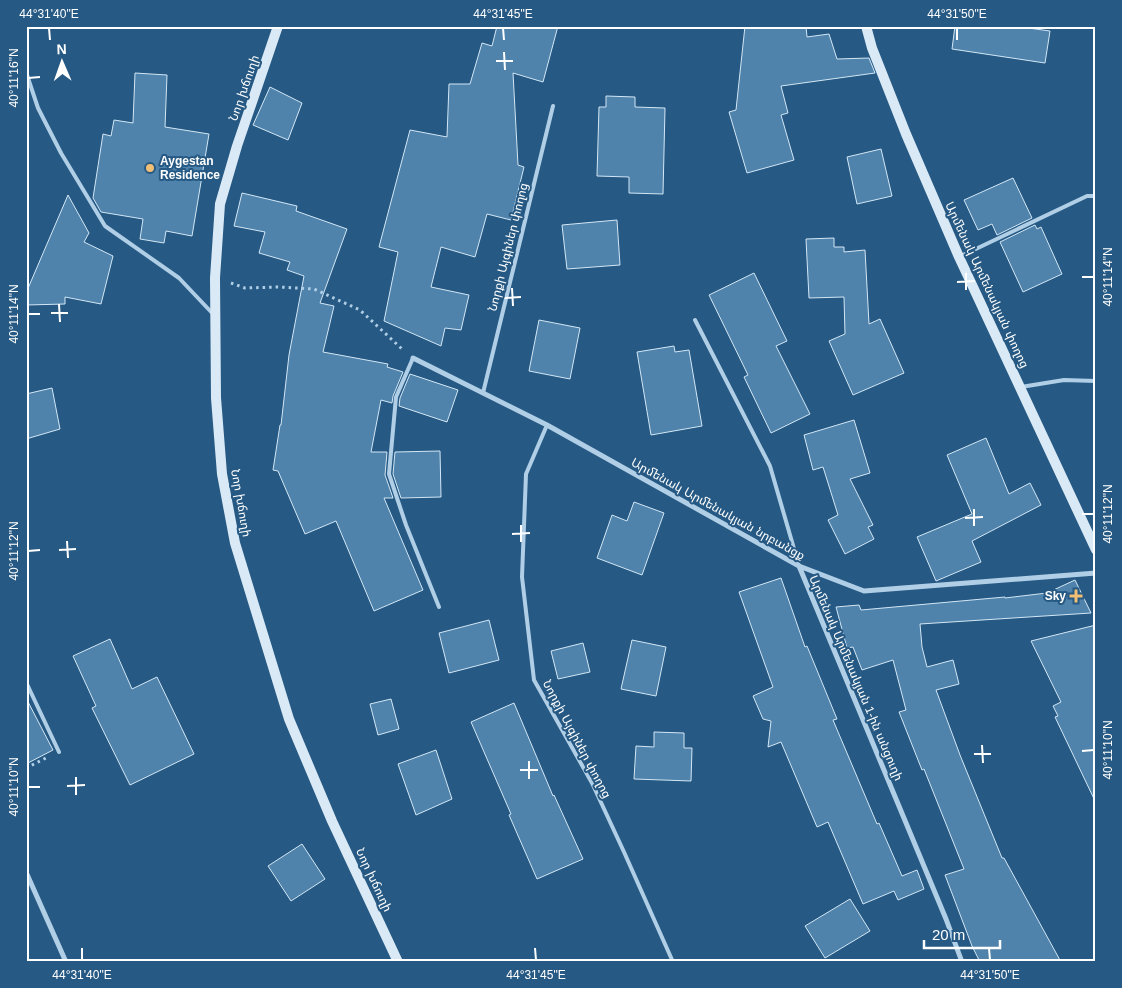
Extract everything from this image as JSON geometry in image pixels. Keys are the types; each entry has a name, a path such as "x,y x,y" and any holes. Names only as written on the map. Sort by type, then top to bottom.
{"main road":[{"name":"Նոր խճուղի","path":"278,26 237,146 220,204 215,278 216,398 222,474 235,543 289,719 332,821 398,962"},
{"name":"Արմենակ Արմենակյան փողոց","path":"866,26 872,48 906,134 959,258 1096,550"}],"street":[{"name":"Արմենակ Արմենակյան նրբանցք","path":"413,358 547,425 799,566 864,591 1096,573"},
{"name":"Արմենակ Արմենակյան 1-ին անցուղի","path":"799,566 946,919 962,962"},
{"path":"26,872 66,962"}],"lane":[{"path":"26,72 38,108 61,153 105,226 179,278 216,316"},
{"name":"Նորքի Այգիներ փողոց","path":"483,393 553,106"},
{"path":"959,258 1087,196 1096,196"},
{"name":"Արմենակ Արմենակյան 1-ին անցուղի","path":"695,320 770,466 799,566"},
{"path":"413,358 396,397 389,474 406,525 439,607"},
{"path":"1020,387 1064,380 1096,381"},
{"name":"Նորքի Այգիներ փողոց","path":"547,425 526,474 522,577 534,680 592,783 673,962"},
{"path":"26,682 58,752"}],"path":[{"path":"215,278 246,288 314,289 360,310 413,358"},
{"path":"26,768 58,752"}],"building":[{"path":"497,26 558,26 543,82 513,73 518,165 524,167 511,220 487,214 475,257 441,247 431,287 469,295 461,330 445,328 441,346 384,321 398,252 379,247 410,130 447,137 449,84 470,84 482,43 492,46"},
{"path":"745,26 806,26 807,37 829,34 837,59 869,58 875,73 781,86 788,113 781,115 794,160 747,173 729,112 736,110"},
{"path":"955,26 1014,26 1050,31 1045,63 952,49"},
{"name":"Aygestan Residence","path":"135,73 167,75 165,127 209,134 192,236 166,231 164,243 140,239 143,219 101,212 93,198 103,134 111,136 114,120 133,123"},
{"path":"270,87 302,103 288,140 253,125"},
{"path":"606,96 635,97 635,107 665,108 663,194 629,193 629,177 597,176 599,107 606,107"},
{"path":"881,149 892,196 857,204 847,157"},
{"path":"1013,178 1032,218 997,235 992,224 978,230 964,200"},
{"path":"242,193 297,206 296,211 347,229 320,303 334,306 323,352 388,364 387,367 403,372 392,403 381,400 371,452 387,452 385,475 393,498 384,498 423,590 374,611 336,521 305,534 278,471 273,470 281,425 289,355 304,276 287,270 290,262 259,253 265,232 234,226"},
{"path":"68,195 89,233 84,242 113,256 101,304 65,297 65,304 26,305 26,293"},
{"path":"617,220 620,265 567,269 562,225"},
{"path":"1035,225 1037,229 1041,227 1062,274 1023,292 1000,242"},
{"path":"834,238 834,247 844,247 844,252 865,250 869,324 880,319 904,373 853,395 829,341 845,334 844,297 809,298 806,239"},
{"path":"754,273 787,341 776,346 810,414 771,433 744,377 748,375 709,295"},
{"path":"539,320 580,328 570,379 529,371"},
{"path":"674,346 675,352 689,350 702,426 651,435 637,352"},
{"path":"410,374 458,390 447,422 399,406 400,398"},
{"path":"52,388 60,429 26,439 26,394"},
{"path":"854,420 870,473 850,479 873,525 868,527 874,539 845,554 828,520 838,515 823,467 813,470 804,435"},
{"path":"986,438 1009,494 1030,483 1041,505 972,541 981,562 936,581 917,537 972,514 947,455"},
{"path":"440,451 441,497 401,498 393,474 395,452"},
{"path":"634,502 664,513 642,575 597,558 612,515 627,521"},
{"path":"781,578 805,647 807,646 837,719 833,720 877,824 879,823 902,876 917,870 924,889 898,900 894,891 863,904 828,822 817,827 781,742 768,747 771,721 763,719 753,696 773,687 739,592"},
{"path":"1075,580 1091,613 920,624 922,647 927,667 953,660 959,684 936,690 1002,858 1004,858 1061,962 980,962 945,875 964,869 899,712 906,710 893,660 862,670 853,647 847,648 836,607 859,605 861,610 1005,598 1047,593"},
{"path":"489,620 499,660 449,673 439,633"},
{"path":"1096,625 1096,803 1055,717 1058,716 1053,706 1061,702 1031,641"},
{"path":"110,639 132,689 157,677 194,754 130,785 92,708 96,706 73,656"},
{"path":"632,640 666,647 656,696 621,689"},
{"path":"583,643 590,672 558,679 551,651"},
{"path":"26,698 53,750 26,764"},
{"path":"391,699 399,729 378,735 370,704"},
{"path":"514,703 553,796 583,859 537,879 471,722"},
{"path":"654,732 684,733 684,748 692,748 691,781 634,779 636,746 654,747"},
{"path":"436,750 452,799 416,815 398,764"},
{"path":"302,844 325,879 291,901 268,866"},
{"path":"850,899 870,931 825,958 805,926"}],"place":[{"name":"Aygestan Residence","path":"150,168"},
{"name":"Sky","path":"1076,596"}]}
